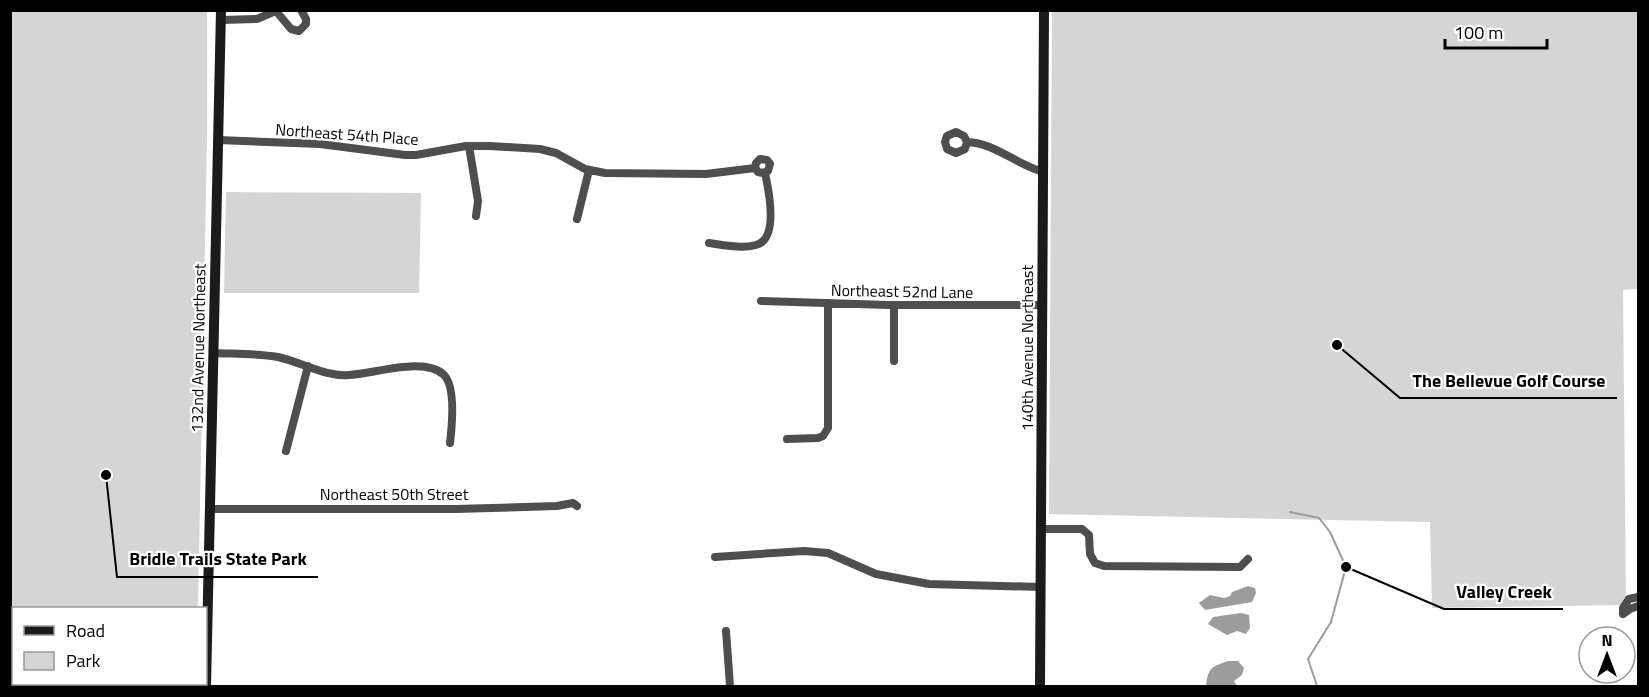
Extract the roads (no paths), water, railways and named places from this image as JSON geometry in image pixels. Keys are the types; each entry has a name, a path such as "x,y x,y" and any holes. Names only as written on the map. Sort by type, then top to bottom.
{"street":[{"path":"221,15 257,19 277,11 291,29 299,31 306,24 301,10"},
{"name":"140th Avenue Northeast","path":"1040,687 1044,10"},
{"name":"132nd Avenue Northeast","path":"207,642 221,15"},
{"name":"Northeast 54th Place","path":"218,140 292,142 416,155 469,146 540,149 556,153 589,170 605,173 706,174 755,168 760,159 767,160 770,167 765,173"},
{"path":"967,142 990,146 1017,163 1044,172"},
{"path":"469,146 478,201 476,216"},
{"path":"709,243 741,246 764,242 770,232 770,196 765,173 758,172 755,168"},
{"path":"577,219 589,170"},
{"name":"Northeast 52nd Lane","path":"761,301 1042,306"},
{"path":"787,439 818,438 823,436 828,428 828,303"},
{"path":"894,305 894,361"},
{"path":"213,353 268,356 346,376 413,366 436,370 445,376 449,384 452,424 450,442"},
{"path":"286,451 308,366"},
{"name":"Northeast 50th Street","path":"210,509 456,509 557,506 573,503 577,506"},
{"path":"1041,529 1082,529 1089,535 1090,554 1095,563 1104,566 1240,567 1248,559"},
{"path":"715,557 804,551 828,553 876,574 928,584 1041,587"},
{"path":"1638,597 1629,599 1623,608 1623,614 1638,606"},
{"path":"726,631 730,687"}],"waterway":[{"path":"1290,512 1319,518 1330,532 1346,567 1331,622 1308,659 1317,686"}],"place":[{"name":"The Bellevue Golf Course","path":"1337,345"},
{"name":"Bridle Trails State Park","path":"106,475"},
{"name":"Valley Creek","path":"1346,567"}]}
